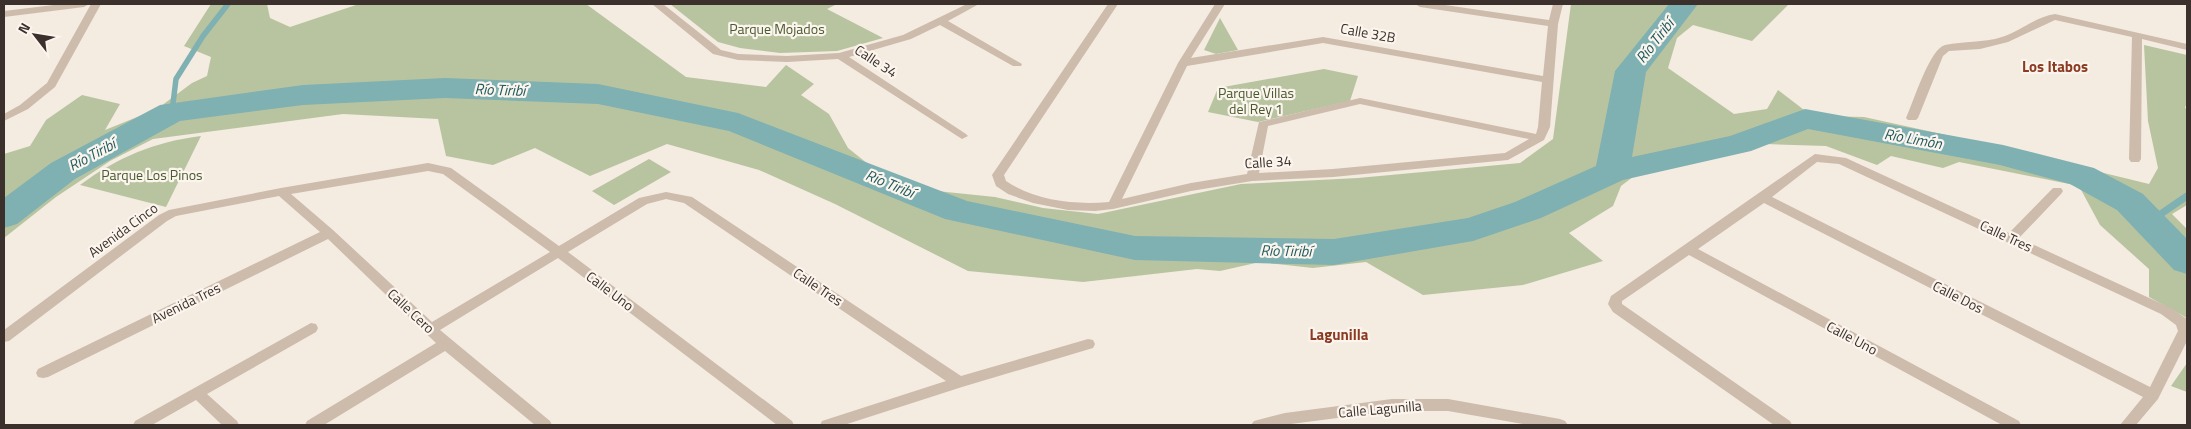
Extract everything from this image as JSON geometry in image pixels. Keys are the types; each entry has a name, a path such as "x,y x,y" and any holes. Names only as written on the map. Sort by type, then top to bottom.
{"street":[{"path":"4,14 84,4"},
{"path":"4,118 24,107 51,85 96,4"},
{"name":"Calle 34","path":"657,4 717,52 738,57 787,59 840,56 962,136"},
{"path":"840,56 907,37 974,4"},
{"name":"Calle 34","path":"1113,4 998,175 1000,183 1012,192 1037,200 1068,206 1113,205 1191,187 1252,177 1333,173 1508,156 1540,138"},
{"path":"1113,205 1183,63 1220,4"},
{"path":"1420,4 1449,6 1553,24"},
{"path":"1252,177 1263,124 1360,101 1540,138 1544,127 1553,24 1558,4"},
{"path":"1912,118 1938,55 1946,48 1986,45 2013,36 2046,19 2056,17 2187,47"},
{"path":"940,21 1017,64"},
{"path":"2135,159 2137,36"},
{"name":"Calle 32B","path":"1183,63 1323,40 1548,80"},
{"name":"Calle Tres","path":"1764,198 1815,158 1842,161 2012,238 2166,311 2182,322 2185,331 2152,395"},
{"name":"Avenida Cinco","path":"4,337 162,218 184,210 428,168"},
{"name":"Calle Uno","path":"428,168 447,171 560,252 787,425"},
{"path":"2012,238 2057,191"},
{"name":"Calle Cero","path":"281,192 329,233 446,344 545,425"},
{"name":"Calle Tres","path":"560,252 643,201 658,196 674,194 688,200 959,382"},
{"path":"1764,198 1616,300 1615,304 1618,309 1785,425"},
{"name":"Calle Dos","path":"1764,198 2152,395"},
{"name":"Avenida Tres","path":"43,373 329,233"},
{"name":"Calle Uno","path":"1690,250 2014,425"},
{"path":"431,329 560,252"},
{"path":"140,425 311,328"},
{"path":"312,425 446,344"},
{"path":"827,425 959,382 1088,344"},
{"path":"197,393 232,425"},
{"path":"2127,425 2152,395"},
{"name":"Calle Lagunilla","path":"1259,425 1285,419 1392,405 1448,405 1560,425"}],"green space":[{"path":"211,4 267,4 270,18 290,27 359,4 586,4 686,77 766,87 786,65 814,84 801,95 829,114 848,148 873,168 927,190 995,197 1043,208 1098,214 1241,184 1358,178 1520,163 1553,139 1571,4 1789,4 1752,41 1693,25 1677,38 1668,68 1734,114 1767,109 1778,90 1812,116 1864,117 1969,140 2149,184 2158,168 2148,121 2144,45 2187,55 2187,102 2185,108 2187,109 2187,205 2172,214 2187,229 2187,318 2149,297 2149,269 2100,225 2079,186 1959,162 1943,168 1891,156 1877,165 1826,146 1766,144 1642,170 1621,186 1613,206 1569,233 1603,261 1523,285 1423,295 1366,262 1313,268 1260,262 1220,271 1197,269 1083,282 968,271 835,204 759,170 667,144 590,176 535,148 493,165 446,156 438,119 343,114 153,139 110,161 56,197 4,238 4,154 30,146 46,120 82,95 120,104 105,130 157,109 192,83 207,76 211,57 184,46"},
{"name":"Parque Mojados","path":"670,4 837,4 827,9 883,38 837,51 780,53 740,48 718,42"},
{"path":"1220,18 1238,50 1216,54 1204,50"},
{"name":"Parque Villas del Rey 1","path":"1324,69 1358,76 1350,101 1258,122 1208,112 1218,88"},
{"name":"Parque Los Pinos","path":"201,136 166,207 80,185 108,166 137,152 168,142"},
{"path":"649,159 671,172 614,205 592,191"},
{"path":"2187,363 2187,392 2171,386"}],"waterway":[{"path":"172,112 176,79 203,36 228,4"},
{"name":"Río Tiribí","path":"1612,172 1631,71 1684,4"},
{"name":"Río Tiribí","path":"4,216 63,171 172,112 303,95 445,88 598,94 738,123 958,211 1135,248 1334,252 1473,229 1528,210 1612,172"},
{"name":"Río Limón","path":"1612,172 1739,144 1805,119 2003,155 2082,176 2130,202 2187,261"},
{"path":"2149,222 2187,196"}],"district":[{"name":"Los Itabos","path":"2055,67"},
{"name":"Lagunilla","path":"1339,335"}]}
